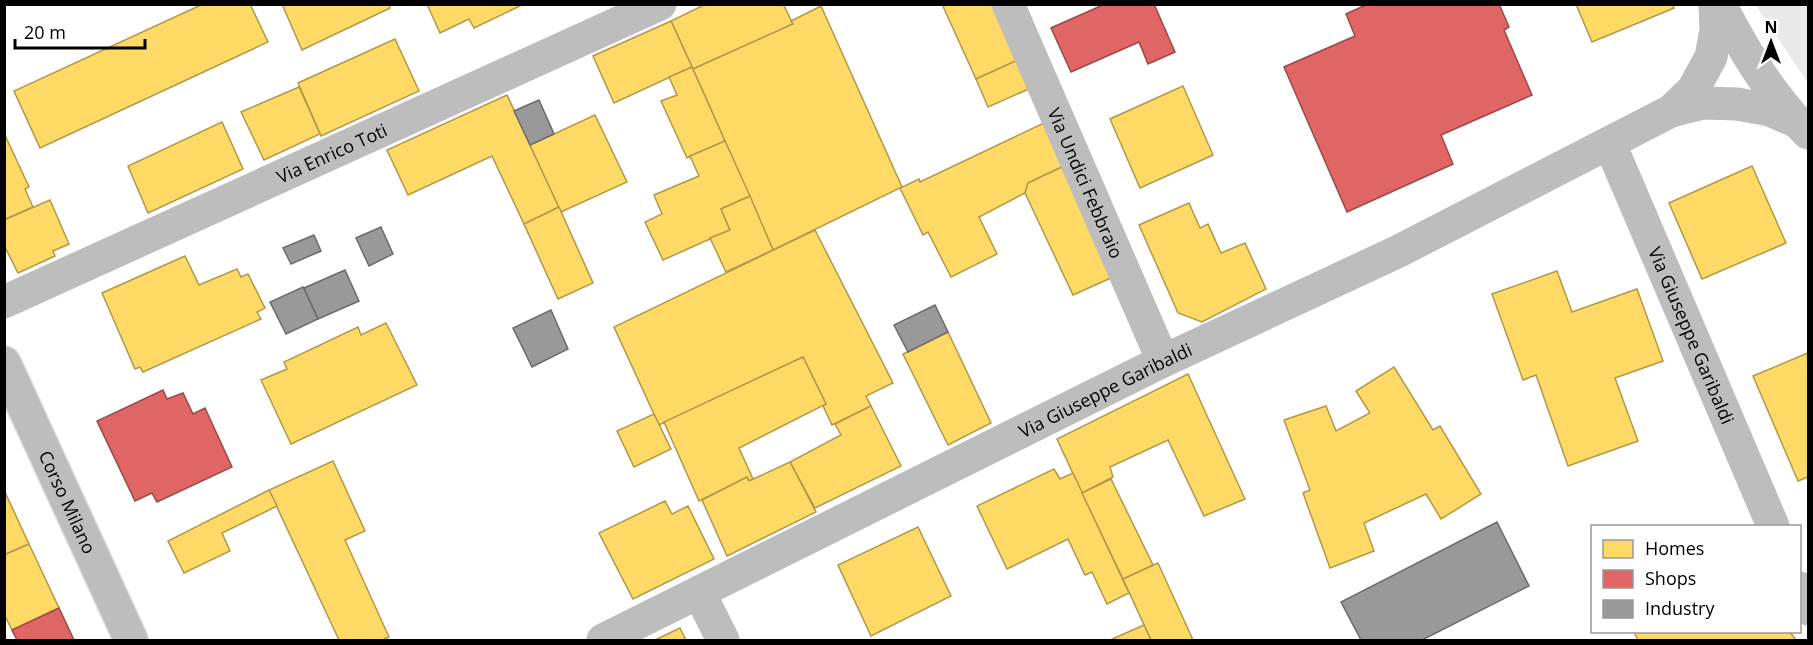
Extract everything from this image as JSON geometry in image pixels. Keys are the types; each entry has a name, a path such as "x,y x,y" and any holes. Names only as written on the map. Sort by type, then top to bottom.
{"street":[{"name":"Via Enrico Toti","path":"4,302 660,4"},
{"name":"Via Undici Febbraio","path":"1008,4 1163,362"},
{"name":"Via Giuseppe Garibaldi","path":"1671,111 1693,90 1711,57 1716,30 1715,4"},
{"path":"1720,4 1742,48 1773,92 1803,128"},
{"name":"Via Giuseppe Garibaldi","path":"603,640 1163,362 1399,251 1671,111 1703,103 1737,104 1770,110 1803,128"},
{"name":"Via Giuseppe Garibaldi","path":"1610,144 1773,525"},
{"name":"Corso Milano","path":"4,363 131,640"},
{"path":"1801,590 1809,609"},
{"path":"699,592 723,640"}],"shaded area":[{"path":"1756,5 1808,5 1808,83 1760,12"}],"building: Homes":[{"path":"203,4 250,4 268,42 40,148 14,91"},
{"path":"282,4 389,4 390,8 302,50"},
{"path":"427,4 524,4 474,28 469,19 440,33"},
{"path":"706,4 783,4 793,24 693,69 671,21"},
{"path":"942,4 993,4 1018,60 976,79"},
{"path":"1576,4 1672,4 1674,8 1592,42"},
{"path":"821,6 902,187 773,250 693,69 793,24 791,21"},
{"path":"671,21 692,67 614,103 593,56"},
{"path":"395,39 419,91 321,136 298,83"},
{"path":"1018,60 1031,88 988,107 976,79"},
{"path":"692,67 725,141 687,158 661,101 677,95 669,77"},
{"path":"1183,86 1213,155 1140,188 1110,119"},
{"path":"299,87 320,134 264,160 241,112"},
{"path":"507,95 559,207 524,224 492,156 408,195 387,150"},
{"path":"595,115 627,182 561,212 530,145"},
{"path":"222,122 243,169 148,213 128,166"},
{"path":"1046,122 1066,165 1028,183 1025,193 979,217 997,254 951,277 928,232 923,235 900,188 919,179 920,182"},
{"path":"4,133 29,187 25,189 33,207 4,220"},
{"path":"725,141 750,196 721,209 730,230 663,260 645,222 662,214 654,195 699,176 690,156"},
{"path":"1066,165 1113,277 1073,295 1025,193 1028,183"},
{"path":"1752,166 1786,243 1702,279 1669,203"},
{"path":"750,196 773,250 726,272 710,238 730,230 721,209"},
{"path":"50,200 69,244 53,251 55,256 18,273 4,245 4,220"},
{"path":"1189,203 1200,228 1208,224 1221,253 1245,243 1266,289 1202,322 1178,313 1139,225"},
{"path":"559,207 593,283 558,299 524,224"},
{"path":"815,230 893,383 866,396 871,406 832,425 823,406 826,404 803,357 659,425 614,327"},
{"path":"185,256 199,285 237,269 241,277 248,274 265,308 257,312 261,319 143,372 140,367 135,369 102,293"},
{"path":"1557,271 1572,312 1637,289 1663,361 1615,378 1638,441 1568,466 1536,375 1523,380 1492,294"},
{"path":"386,323 417,385 291,444 261,380 287,369 284,362 358,327 361,335"},
{"path":"948,332 991,423 948,445 903,354"},
{"path":"1808,353 1808,477 1798,481 1753,376"},
{"path":"803,357 826,404 739,448 753,479 749,481 747,477 699,501 664,422"},
{"path":"1394,367 1433,430 1440,426 1481,494 1441,519 1426,494 1364,523 1374,551 1330,568 1303,493 1310,490 1284,420 1326,406 1336,431 1370,413 1356,391"},
{"path":"1188,374 1245,499 1204,516 1168,440 1110,467 1113,477 1082,493 1057,439"},
{"path":"871,406 901,466 815,508 790,462 841,435 835,424"},
{"path":"654,414 671,449 634,467 617,431"},
{"path":"333,461 365,531 345,540 389,637 382,640 339,640 269,490"},
{"path":"790,462 816,512 727,556 702,500 747,477 749,481"},
{"path":"1054,469 1060,479 1073,473 1129,593 1107,604 1092,572 1085,575 1068,539 1007,569 977,506"},
{"path":"1111,479 1153,565 1123,579 1082,493"},
{"path":"4,490 29,544 4,555"},
{"path":"269,490 277,506 222,533 230,551 184,573 168,541"},
{"path":"665,501 672,514 688,506 714,559 633,599 599,533"},
{"path":"918,527 951,596 871,636 838,565"},
{"path":"29,544 59,608 12,630 4,614 4,555"},
{"path":"1158,563 1193,640 1151,640 1123,579"},
{"path":"1144,625 1151,640 1110,640"},
{"path":"680,628 686,640 655,640"},
{"path":"1634,633 1791,633 1796,640 1638,640"}],"building: Shops":[{"path":"1105,4 1154,4 1175,52 1148,64 1139,42 1071,72 1051,28"},
{"path":"1368,4 1499,4 1509,27 1504,30 1532,95 1441,135 1453,164 1347,212 1284,67 1355,36 1346,14"},
{"path":"163,390 167,399 183,393 193,414 205,408 232,467 157,502 152,493 135,501 97,421"},
{"path":"59,608 74,640 17,640 12,630"}],"building: Industry":[{"path":"539,100 554,134 530,145 514,111"},
{"path":"381,227 393,254 369,266 356,238"},
{"path":"314,235 321,251 291,264 283,248"},
{"path":"345,270 359,301 318,319 304,288"},
{"path":"303,287 318,319 286,334 270,302"},
{"path":"935,305 948,332 908,352 894,325"},
{"path":"551,310 568,349 532,367 513,328"},
{"path":"1497,522 1529,586 1422,640 1361,640 1341,602"}]}
